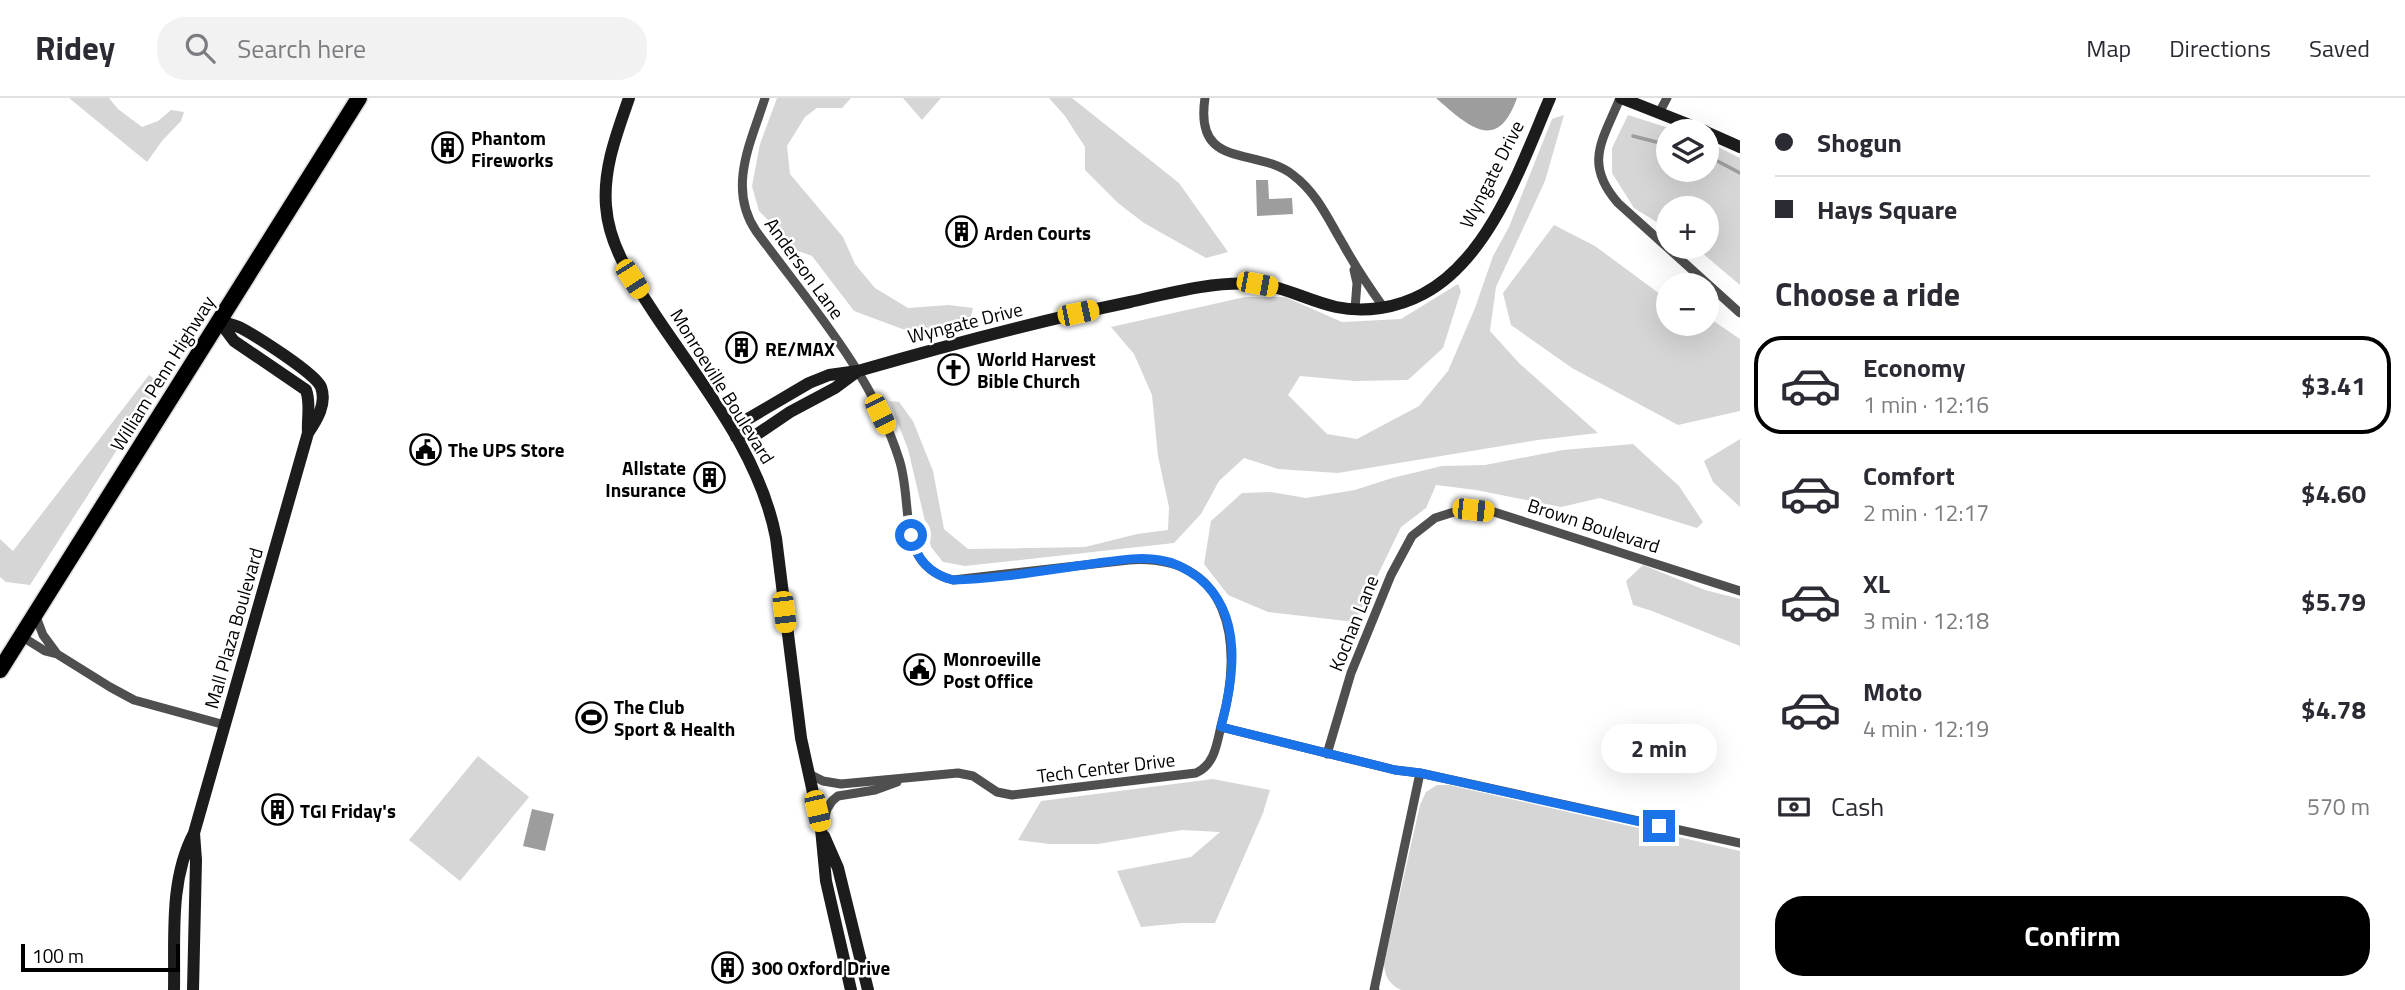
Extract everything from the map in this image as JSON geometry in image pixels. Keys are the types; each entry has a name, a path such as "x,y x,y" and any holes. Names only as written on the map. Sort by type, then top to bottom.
{"highway":[{"name":"William Penn Highway","path":"0,670 359,98"}],"main road":[{"name":"Monroeville Boulevard","path":"629,98 607,173 606,205 611,236 626,270 736,437 758,479 773,524 801,738 821,829 826,881 851,990"},
{"name":"Wyngate Drive","path":"736,437 746,420 809,383 829,375 858,371 1078,313 1217,286 1257,284 1276,287 1336,307 1384,308 1409,301 1439,284 1476,245 1514,180 1550,98"},
{"path":"1620,98 1674,119"},
{"path":"1719,138 1740,147"},
{"name":"Mall Plaza Boulevard","path":"174,990 180,867 194,833 308,433 306,390 234,341 219,321"},
{"name":"Monroeville Boulevard","path":"821,829 838,868 868,990"},
{"name":"Mall Plaza Boulevard","path":"193,990 196,860 194,833"}],"street":[{"name":"Anderson Lane","path":"765,98 742,172 744,209 756,230 858,371"},
{"path":"1205,98 1205,127 1215,144 1232,155 1278,165 1300,181 1320,203 1352,261 1384,308"},
{"path":"1620,98 1597,160 1602,182 1618,204 1740,313"},
{"path":"1659,113 1667,98"},
{"path":"1352,261 1357,283 1355,309"},
{"name":"Tech Center Drive","path":"809,774 823,781 841,784 965,774 998,792 1012,795 1196,773 1212,760 1232,676 1232,645 1227,621 1212,592 1202,581 1180,566 1161,560 1129,560 953,580 942,577 926,566 919,560 912,543 905,479 900,461 858,371"},
{"name":"Brown Boulevard","path":"1435,518 1473,510 1494,512 1740,591"},
{"name":"Kochan Lane","path":"1327,754 1351,673 1391,576 1412,536 1435,518"},
{"path":"36,614 43,635 57,654"},
{"path":"22,636 126,696 225,725"},
{"path":"1221,727 1395,770 1420,773 1740,844"},
{"path":"1374,990 1420,773"},
{"name":"Tech Center Drive","path":"821,829 827,809 838,796 876,790 905,778"}],"shaded area":[{"path":"69,98 109,98 118,109 142,127 158,121 171,110 184,112 181,121 147,162"},
{"path":"777,98 851,98 842,108 817,108 805,117 787,146 790,174 843,237 855,264 875,288 908,308 949,305 973,308 970,320 913,333 854,311 812,256 784,246 779,231 759,211 752,186 760,144"},
{"path":"903,98 941,98 922,120"},
{"path":"1049,98 1072,98 1179,183 1228,252 1206,258 1144,223 1118,203 1085,170 1085,147 1065,116"},
{"path":"1436,98 1517,98 1500,126 1481,130 1470,125"},
{"path":"1564,115 1545,181 1496,287 1490,331 1519,363 1598,433 1538,440 1338,473 1278,469 1244,458 1219,481 1201,514 1174,543 965,566 943,562 931,547 908,449 889,401 899,402 913,421 933,471 944,529 968,549 1085,547 1137,534 1168,530 1169,507 1158,456 1152,395 1134,354 1111,327 1245,297 1285,297 1342,322 1401,319 1458,284 1461,291 1443,348 1408,380 1355,381 1300,376 1288,395 1327,434 1357,439 1419,406 1448,371 1475,308 1493,256 1509,227 1552,119"},
{"path":"1628,115 1656,124 1656,182 1719,182 1719,148 1740,158 1740,285 1709,259 1719,259 1719,196 1656,196 1656,222 1634,208 1612,173 1612,148"},
{"path":"1256,180 1268,180 1269,199 1292,198 1293,214 1257,216"},
{"path":"1554,225 1595,246 1656,291 1656,336 1719,336 1719,325 1740,339 1740,411 1678,425 1572,368 1511,325 1503,293"},
{"path":"149,375 160,383 30,585 6,582 0,577 0,539 13,551"},
{"path":"1740,439 1740,507 1713,482 1704,461"},
{"path":"1633,444 1679,486 1703,522 1697,528 1600,498 1561,507 1436,485 1426,508 1401,527 1355,622 1268,612 1228,595 1204,564 1211,521 1242,493 1271,492 1306,498 1355,490 1442,466 1485,465 1563,450"},
{"path":"1643,565 1705,590 1740,599 1740,646 1633,605 1626,581"},
{"path":"478,756 529,797 460,881 409,840"},
{"path":"1213,779 1270,790 1263,813 1215,923 1141,927 1117,871 1191,857 1220,832 1182,830 1098,844 1049,844 1018,840 1041,801"},
{"path":"1437,785 1449,785 1740,851 1740,990 1397,988 1388,980 1384,964 1420,805 1426,792"},
{"path":"532,809 554,814 545,851 523,846"}],"waterway":[{"path":"1633,136 1656,142"},
{"path":"1719,162 1740,173"}],"place":[{"name":"Phantom Fireworks","path":"448,148"},
{"name":"Arden Courts","path":"961,232"},
{"name":"RE/MAX","path":"742,348"},
{"name":"World Harvest Bible Church","path":"954,369"},
{"name":"The UPS Store","path":"425,449"},
{"name":"Allstate Insurance","path":"709,478"},
{"name":"Monroeville Post Office","path":"920,669"},
{"name":"The Club Sport & Health","path":"591,717"},
{"name":"TGI Friday's","path":"277,810"},
{"name":"300 Oxford Drive","path":"728,967"}],"route":[{"path":"911,535 919,560 933,573 953,580 1129,560 1152,559 1170,562 1188,570 1202,581 1221,606 1227,621 1232,645 1232,676 1221,727 1395,770 1420,773 1659,826"}]}
